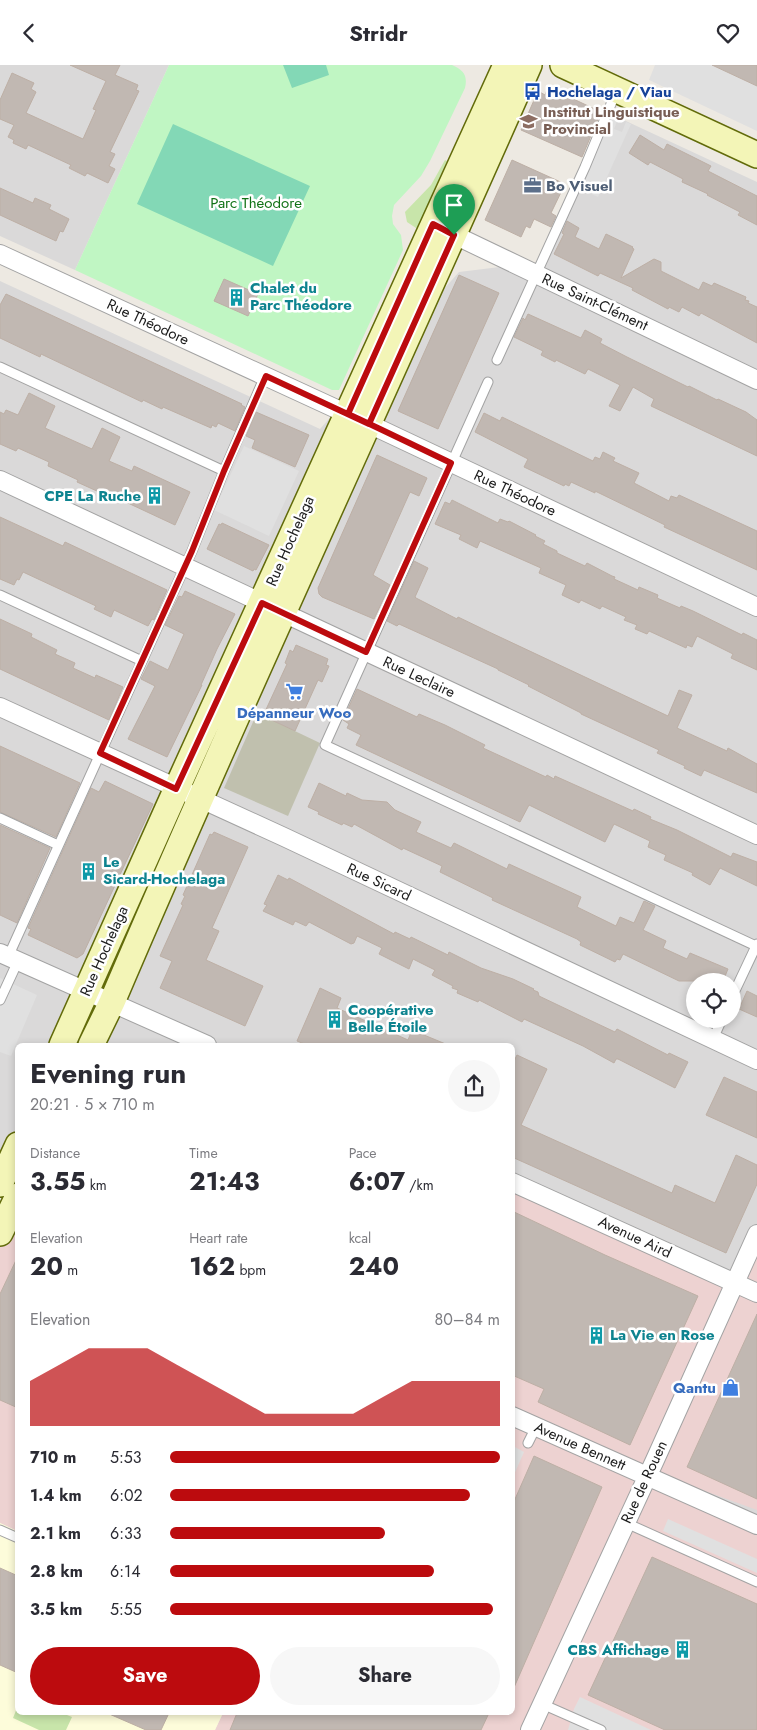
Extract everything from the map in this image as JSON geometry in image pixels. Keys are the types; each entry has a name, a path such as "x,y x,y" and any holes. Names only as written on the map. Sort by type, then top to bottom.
{"main road":[{"name":"Rue Hochelaga","path":"444,230 506,65"},
{"name":"Rue Hochelaga","path":"63,1043 176,789 272,609 444,230 529,65"},
{"path":"562,65 757,155"},
{"name":"Rue Hochelaga","path":"92,1043 112,1002 200,801 272,609"},
{"path":"0,1185 15,1152"},
{"path":"0,1233 15,1201"}],"street":[{"name":"Rue Saint-Clément","path":"444,230 757,380"},
{"name":"Rue Théodore","path":"0,254 359,419 757,607"},
{"name":"Rue Leclaire","path":"0,480 757,835"},
{"name":"Rue Sicard","path":"0,707 757,1060"},
{"path":"9,957 203,1043"},
{"name":"Avenue Aird","path":"515,1183 757,1293"},
{"path":"0,1185 15,1193"},
{"name":"Rue de Rouen","path":"530,1730 648,1476 757,1233"},
{"name":"Avenue Bennett","path":"515,1417 757,1525"}],"lane":[{"path":"497,360 585,167 617,90"},
{"path":"0,367 224,471"},
{"path":"1,997 9,957 185,567 224,471 266,376"},
{"path":"488,382 325,745 756,945 741,978"},
{"path":"0,595 142,661"},
{"path":"0,818 58,845"},
{"path":"713,1039 718,1028"},
{"path":"528,1443 536,1427"},
{"path":"626,1523 757,1582"},
{"path":"0,1530 15,1537"},
{"path":"542,1704 601,1730"}],"shaded area":[{"path":"0,65 169,65 75,270 0,236"},
{"path":"655,65 712,65 757,86 757,131 649,80"},
{"path":"612,115 618,119 614,129 622,132 626,122 631,124 598,197 579,188"},
{"path":"613,115 757,182 757,1527 515,1421 515,1043 15,1043 15,1193 0,1186 0,281 320,429 459,272 547,261"},
{"path":"244,446 299,471 269,536 214,510"},
{"path":"257,713 320,743 288,816 224,788"},
{"path":"0,978 37,995 11,1056 0,1052"},
{"path":"515,1183 734,1283 757,1240 757,1510 548,1434 757,1525 757,1730 215,1730 222,1715 515,1715"},
{"path":"15,1199 15,1530 0,1523 0,1233"},
{"path":"515,1447 524,1452 515,1472"},
{"path":"668,1519 757,1559 757,1573 663,1531"},
{"path":"0,1523 15,1530 15,1715 222,1715 215,1730 0,1730"},
{"path":"580,1697 651,1730 568,1730 574,1709"}],"green space":[{"name":"Parc Théodore","path":"169,65 452,65 464,73 466,80 465,88 430,161 421,176 394,205 393,224 401,235 403,250 339,390 332,390 75,270"},
{"path":"283,65 326,65 329,75 292,88"},
{"path":"173,124 310,186 273,266 137,204"},
{"path":"445,160 447,161 416,228 407,222 405,212 431,185"},
{"path":"15,1713 15,1715 67,1715 72,1717 66,1730 39,1730 13,1718"}],"building":[{"path":"70,65 120,65 115,75 138,85 136,90 139,91 110,152 115,154 109,166 115,169 108,183 87,173 85,176 69,168 71,165 28,145 26,149 13,143 14,140 8,137 14,125 0,119 0,100 12,73 34,83 31,89 36,92 26,113 83,139 96,110 93,109 106,81"},
{"path":"712,65 757,65 757,86"},
{"path":"548,87 601,112 582,157 521,130 538,91 545,95"},
{"path":"640,135 664,150 667,144 711,166 708,171 757,196 757,225 738,215 740,212 682,182 683,179 650,162 648,165 629,153"},
{"path":"512,160 565,184 551,213 556,216 551,227 534,219 530,228 526,226 521,237 485,220"},
{"path":"0,188 33,203 35,198 51,205 49,209 69,219 63,232 60,231 56,241 0,215"},
{"path":"567,221 579,228 575,237 599,249 606,234 633,247 634,249 621,278 654,259 661,262 661,271 699,290 703,282 712,286 714,283 746,297 745,300 749,301 748,303 757,307 757,343 701,313 699,316 682,307 679,312 669,307 668,309 632,290 633,288 600,273 598,276 554,254 564,234 562,233"},
{"path":"459,275 499,293 438,429 398,411"},
{"name":"Chalet du Parc Théodore","path":"224,279 258,294 248,316 214,301"},
{"path":"6,294 242,404 245,407 235,431 218,423 216,427 212,425 211,428 163,407 162,409 143,400 142,402 41,354 40,357 0,338 0,305"},
{"path":"528,314 581,338 585,330 602,339 600,343 627,357 688,387 746,412 757,420 757,456 651,406 654,399 633,387 620,411 609,406 620,385 588,369 585,374 556,360 555,362 541,355 543,351 514,337 523,318 525,320"},
{"path":"29,393 55,406 45,428 92,449 102,428 120,437 109,461 132,471 134,466 190,492 175,525 100,490 99,492 77,482 78,480 48,466 49,462 18,448 16,451 0,444 0,412 4,414 6,410 18,415"},
{"path":"256,412 309,435 295,467 252,448 255,440 246,436"},
{"path":"484,413 500,421 502,417 593,461 595,457 600,459 603,452 615,458 613,461 639,473 634,483 669,501 671,496 677,498 679,495 757,531 757,570 664,527 665,525 595,491 595,493 571,482 569,486 565,484 564,486 524,467 528,459 475,432"},
{"path":"377,455 427,478 419,496 410,492 373,575 390,585 374,619 322,597 319,594 318,588"},
{"path":"452,500 498,523 500,519 509,521 545,541 543,544 557,551 557,553 585,566 587,563 615,577 614,579 638,590 639,587 658,595 657,598 680,608 681,606 693,611 742,635 743,633 757,640 757,670 731,658 733,654 697,636 692,647 687,645 686,648 649,631 647,634 635,629 637,625 624,620 626,617 602,606 600,609 581,600 579,603 562,595 566,585 539,573 541,568 480,541 477,548 459,539 461,535 435,524 445,502 450,504"},
{"path":"0,517 63,546 65,542 167,590 154,620 152,619 148,626 114,610 111,617 94,609 96,606 23,572 14,585 0,579"},
{"path":"222,523 269,545 256,570 254,569 253,571 207,549 219,524 221,525"},
{"path":"414,561 428,568 415,597 457,619 458,617 668,716 679,690 692,695 677,728 727,751 728,748 757,764 757,793 704,770 701,776 657,753 659,750 581,714 498,669 399,624 397,626 387,621"},
{"path":"185,591 235,614 167,757 128,739 155,686 141,679 150,661 168,670 184,634 165,625 179,596 182,597"},
{"path":"0,619 32,634 31,637 57,650 55,654 75,663 73,668 95,678 96,675 123,687 109,720 0,669"},
{"path":"296,645 328,659 326,665 329,666 322,682 318,680 295,731 263,716 287,664 285,663 290,650 293,652"},
{"path":"357,689 417,717 419,714 445,725 485,745 483,748 546,777 547,775 554,779 555,776 633,811 634,809 651,817 650,819 677,830 731,857 733,853 757,862 757,886 720,868 710,885 692,875 693,873 664,860 666,855 648,847 650,841 614,824 605,842 529,805 520,822 356,745 361,735 347,728 349,724 343,720"},
{"path":"0,746 80,783 56,837 0,812"},
{"name":"Le Sicard-Hochelaga","path":"105,781 153,804 83,954 77,958 28,935 31,929 28,928 91,788 99,792"},
{"path":"319,783 346,796 347,793 362,800 387,802 395,810 421,822 416,832 451,848 454,843 507,869 509,864 581,897 577,907 616,926 620,917 634,923 644,901 655,906 643,930 666,941 663,948 687,959 690,953 728,969 726,973 686,973 686,981 679,981 623,954 620,960 617,959 615,962 580,945 581,942 577,939 492,900 493,898 440,872 442,866 403,848 402,850 354,824 352,827 343,823 342,825 318,814 319,812 308,807"},
{"path":"0,825 50,848 17,923 0,915"},
{"path":"214,832 248,847 212,928 219,931 206,960 263,986 245,1026 160,988 172,961 160,956 183,905 181,904 185,896 183,895 210,834 212,835"},
{"path":"278,875 288,880 289,878 394,934 395,932 410,939 411,937 448,955 449,952 481,968 513,979 534,989 538,992 539,996 581,1016 615,1032 617,1029 668,1055 669,1053 688,1062 675,1088 618,1059 614,1063 583,1046 524,1019 522,1022 479,1000 478,1002 457,993 458,990 452,988 453,986 432,975 435,970 413,959 409,969 379,954 382,948 357,936 354,943 351,944 309,922 306,926 295,921 293,925 263,911 267,905 264,904"},
{"name":"Coopérative Belle Étoile","path":"320,988 341,998 337,1008 408,1040 412,1030 443,1043 302,1043 297,1041"},
{"path":"747,991 757,996 757,1017 741,1010 741,1004"},
{"path":"517,1055 547,1069 521,1125 672,1193 675,1185 715,1203 736,1155 757,1165 757,1184 726,1253 515,1158 515,1059"},
{"path":"724,1077 757,1092 757,1138 706,1115"},
{"name":"La Vie en Rose","path":"515,1212 698,1296 630,1445 538,1402 544,1389 515,1376"},
{"path":"15,1262 15,1407 0,1400 0,1294"},
{"path":"757,1314 757,1499 687,1467"},
{"path":"534,1456 602,1487 515,1685 515,1499"},
{"name":"CBS Affichage","path":"652,1557 757,1604 757,1730 665,1730 588,1695"},
{"path":"0,1568 15,1575 15,1672 0,1665"},
{"path":"112,1715 168,1715 161,1730 146,1730"},
{"path":"236,1715 488,1715 481,1730 230,1730"}],"place":[{"name":"Hochelaga / Viau","path":"533,92"},
{"name":"Institut Linguistique Provincial","path":"529,121"},
{"name":"Bo Visuel","path":"532,186"},
{"name":"Chalet du Parc Théodore","path":"236,297"},
{"name":"CPE La Ruche","path":"155,496"},
{"name":"Dépanneur Woo","path":"294,692"},
{"name":"Le Sicard-Hochelaga","path":"89,871"},
{"name":"Coopérative Belle Étoile","path":"334,1019"},
{"name":"La Vie en Rose","path":"596,1335"},
{"name":"Qantu","path":"730,1388"},
{"name":"CBS Affichage","path":"683,1650"}],"route":[{"path":"454,235 369,424 266,376 224,471 192,551 100,753 176,789 262,603 366,652 451,463 390,434 369,424 348,414 433,224 454,235"}]}
